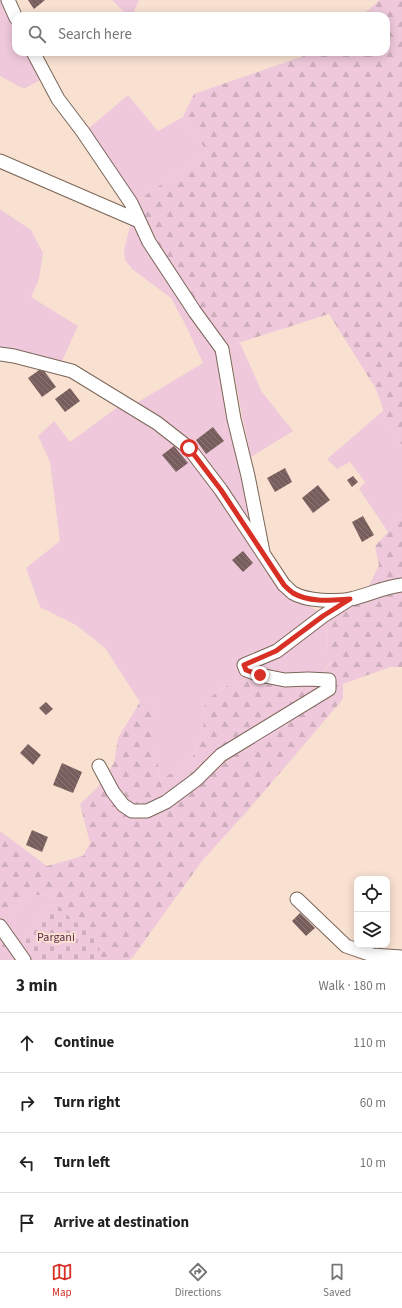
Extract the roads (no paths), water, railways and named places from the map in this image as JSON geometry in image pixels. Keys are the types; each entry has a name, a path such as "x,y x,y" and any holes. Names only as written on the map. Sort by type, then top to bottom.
{"street":[{"path":"8,0 13,12"},
{"path":"35,56 58,99 83,132 131,203 139,222 154,248 195,312 222,349 234,419 248,476 263,552"},
{"path":"0,161 139,222"},
{"path":"0,354 21,358 72,372 157,423 189,448 194,454 221,490 284,585 293,593 306,598 324,600 350,599"},
{"path":"99,766 113,792 123,806 132,811 147,812 166,802 197,779 221,755 329,689 329,680 308,678 285,680 260,675 246,670 244,665 276,651 323,616 350,599 385,588 402,585"},
{"path":"297,899 346,946 372,955 402,957"},
{"path":"0,926 24,960"}],"park label":[{"name":"Pargani","path":"56,937"}]}
